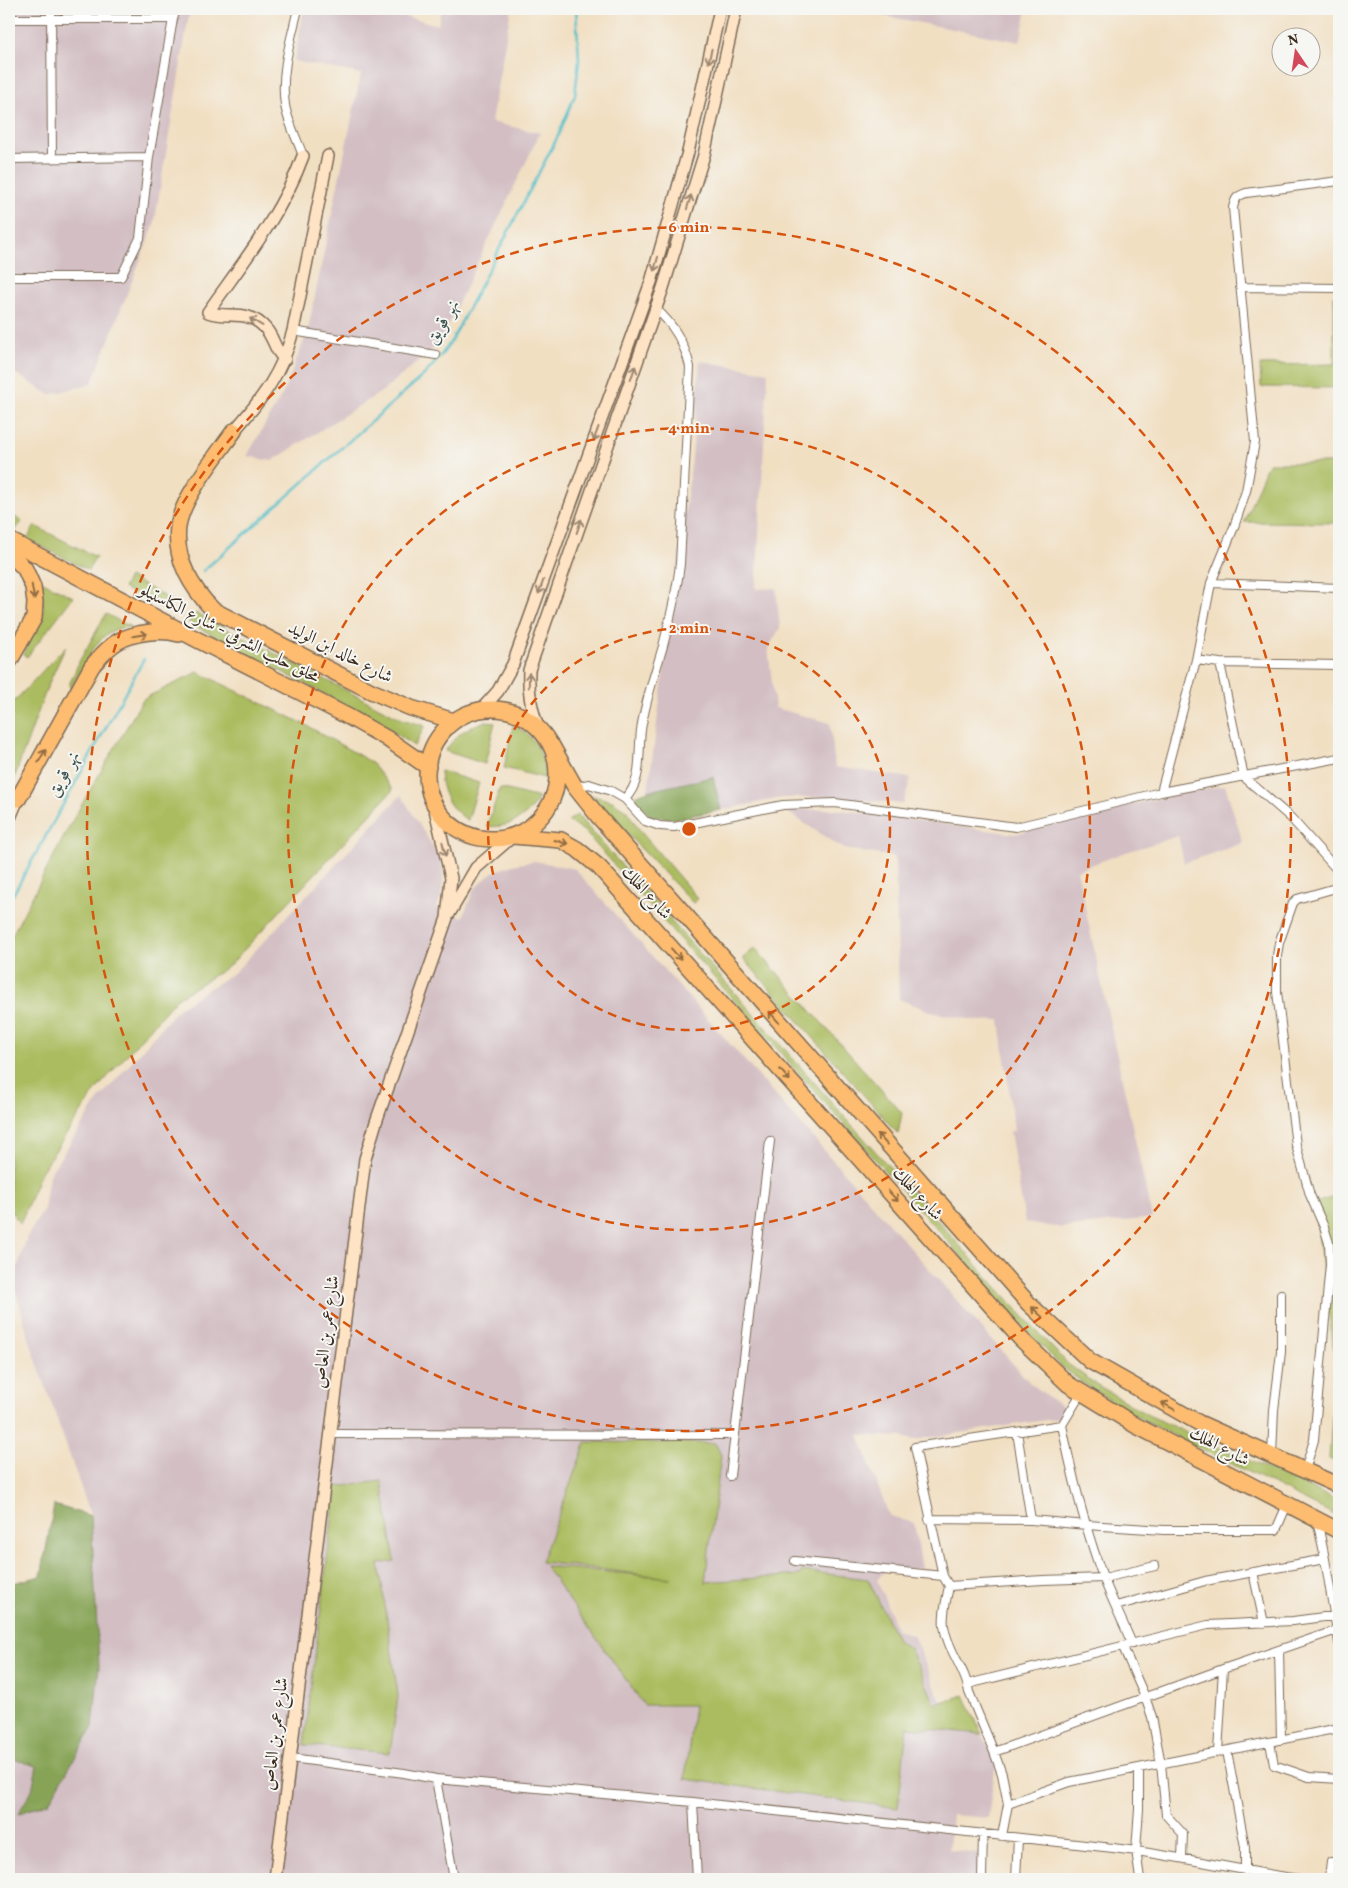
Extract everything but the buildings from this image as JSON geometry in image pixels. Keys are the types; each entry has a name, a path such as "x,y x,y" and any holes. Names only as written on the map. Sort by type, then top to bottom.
{"highway":[{"name":"شارع خالد ابن الوليد","path":"234,431 195,487 178,526 179,548 184,569 201,597 213,610 370,691 411,708 454,721"},
{"name":"محلق حلب الشرقي - شارع الكاستيلو","path":"9,540 349,717 386,738 428,767"},
{"path":"9,552 25,569 33,587 35,602 34,618 9,662"},
{"path":"18,799 92,666 105,652 117,642 130,636 160,631 196,639"},
{"path":"496,709 512,712 526,718 538,728 552,746 557,767 556,789 547,809 532,825 513,836 494,839 475,836 458,829 444,817 433,801 428,784 429,758 439,737 454,721 464,715 481,710 496,709"},
{"name":"شارع الهلك","path":"552,746 575,787 598,816 1029,1304 1090,1361 1199,1423 1339,1486"},
{"name":"شارع الهلك","path":"513,836 561,840 577,849 599,867 1020,1338 1068,1384 1135,1424 1339,1530"}],"main road":[{"path":"481,710 498,691 513,664 651,282 688,152 720,9"},
{"path":"538,728 530,705 529,670 656,309 704,155 736,9"},
{"path":"285,359 278,352 267,330 254,319 243,315 214,315 208,312 275,216 296,177 304,156"},
{"path":"234,431 260,401 285,359 293,332 328,156"},
{"path":"9,813 18,799"},
{"path":"9,820 18,799"},
{"name":"شارع عمر بن العاص","path":"275,1879 365,1159 376,1122 447,918 451,878 433,801"},
{"path":"447,918 476,868 513,836"}],"street":[{"path":"51,9 52,159"},
{"path":"9,277 121,277 140,238 149,157 176,9"},
{"path":"298,9 284,86 285,107 304,156"},
{"path":"9,19 173,19"},
{"path":"9,159 149,157"},
{"path":"1161,792 1196,660 1211,583 1234,527 1246,491 1255,442 1233,208 1238,196 1246,193 1339,181"},
{"path":"1240,286 1339,288"},
{"path":"625,799 633,790 637,779 644,712 663,647 680,564 690,367 682,342 667,320 656,309"},
{"path":"293,332 436,355"},
{"path":"1211,583 1339,588"},
{"path":"1196,660 1220,663 1339,665"},
{"path":"1220,663 1244,777 1291,818 1339,872"},
{"path":"575,787 589,784 611,791 625,799 644,821 660,826 674,827 783,805 835,802 1016,827 1161,792 1339,758"},
{"path":"1305,1470 1314,1440 1330,1264 1329,1243 1310,1196 1296,1145 1277,992 1277,956 1293,902 1297,899 1339,887"},
{"path":"730,1476 770,1141"},
{"path":"1272,1455 1274,1410 1281,1352 1281,1294"},
{"path":"1082,1392 1062,1425 1070,1468 1086,1526 1104,1578 1132,1644"},
{"path":"1002,1836 1008,1804 1002,1774 969,1692 968,1684 948,1644 943,1624 949,1586 943,1576 914,1447 1062,1425"},
{"path":"1017,1432 1031,1520"},
{"path":"331,1434 735,1435"},
{"path":"929,1519 1031,1520 1086,1526 1164,1530 1276,1530 1287,1504"},
{"path":"1316,1519 1337,1615 1339,1643"},
{"path":"1116,1606 1205,1581 1325,1559"},
{"path":"795,1561 943,1576"},
{"path":"949,1586 1104,1578 1155,1566"},
{"path":"1253,1572 1264,1623"},
{"path":"968,1684 1208,1625 1292,1621 1337,1615"},
{"path":"994,1752 1337,1630"},
{"path":"1123,1647 1152,1717 1161,1764 1166,1815 1183,1834 1182,1857"},
{"path":"1279,1650 1281,1740"},
{"path":"1223,1669 1222,1751 1245,1847 1245,1871"},
{"path":"1008,1804 1069,1782 1339,1728"},
{"path":"1270,1742 1274,1765 1309,1777 1339,1779"},
{"path":"290,1758 436,1779 693,1802 1136,1850 1182,1857 1245,1871 1299,1879"},
{"path":"1139,1768 1136,1850 1140,1879"},
{"path":"436,1779 454,1879"},
{"path":"693,1802 697,1879"},
{"path":"982,1879 983,1833"},
{"path":"1016,1879 1018,1838"},
{"path":"1329,1879 1331,1862 1339,1862"}],"shaded area":[{"path":"9,9 190,9 154,225 92,383 50,395 9,369"},
{"path":"304,9 377,9 438,25 441,9 511,9 491,122 540,133 438,345 384,390 272,461 247,456 283,393 307,334 361,74 294,61"},
{"path":"848,9 1027,9 1020,42"},
{"path":"700,361 768,372 756,589 776,588 780,628 768,648 775,708 830,723 835,767 911,778 903,804 835,797 782,798 721,810 712,777 648,791 692,458"},
{"path":"1225,785 1243,843 1184,863 1178,836 1077,870 1152,1218 1062,1228 1025,1222 1010,1131 1014,1131 1000,1020 980,1021 935,1013 899,999 895,857 844,849 784,810 834,809 1015,834 1128,805"},
{"path":"401,795 442,861 443,879 441,896 437,907 463,917 474,889 493,872 513,865 535,861 575,869 1030,1383 1065,1409 1059,1418 913,1440 903,1437 859,1435 888,1513 890,1516 914,1523 922,1568 884,1571 877,1580 897,1630 913,1635 941,1701 964,1695 996,1763 988,1818 952,1815 949,1850 982,1854 981,1879 9,1879 9,1759 37,1766 32,1790 18,1813 93,1727 99,1666 91,1516 31,1345 13,1281 27,1237 44,1209 49,1175 100,1098 179,1008 235,972"}],"green space":[{"path":"1334,295 1339,295 1339,388 1261,387 1260,365 1334,364"},
{"path":"1268,463 1339,463 1339,523 1244,522"},
{"path":"9,514 22,521 14,532 9,529"},
{"path":"35,526 96,557 88,570 27,539"},
{"path":"129,577 171,600 165,610 123,588"},
{"path":"39,580 73,597 27,657 23,654 43,611 42,591"},
{"path":"196,613 402,719 425,726 414,746 388,728 188,622"},
{"path":"106,614 131,627 114,630 99,641 71,689 69,685 80,660"},
{"path":"66,646 48,685 9,792 9,707"},
{"path":"198,672 304,724 371,762 393,790 229,966 176,999 96,1090 41,1172 20,1224 9,1208 9,941 71,823 143,699"},
{"path":"486,721 495,722 485,764 445,751 462,732"},
{"path":"513,726 528,734 533,740 543,762 545,778 504,768"},
{"path":"440,771 479,783 468,820 461,816 447,800 442,786"},
{"path":"713,777 721,810 673,819 650,816 632,797 648,791"},
{"path":"500,788 539,798 530,810 517,820 503,826 487,826"},
{"path":"590,795 612,801 626,810 641,832 698,899 693,903"},
{"path":"577,815 859,1133 1068,1364 1094,1383 1148,1415 1339,1501 1339,1517 1145,1421 1090,1388 1062,1367 1021,1324 584,831 568,821"},
{"path":"755,948 902,1113 898,1134 743,958"},
{"path":"1339,1196 1339,1464 1329,1459 1336,1366 1314,1203"},
{"path":"586,1442 715,1443 721,1455 705,1582 800,1575 802,1571 868,1579 898,1641 910,1648 935,1704 964,1695 982,1734 907,1727 898,1808 685,1779 694,1705 644,1705 545,1566 671,1578 541,1562"},
{"path":"382,1481 395,1561 379,1564 398,1696 390,1753 304,1745 336,1487"},
{"path":"54,1505 91,1516 99,1666 93,1727 49,1802 18,1814 32,1790 37,1766 9,1758 9,1584 41,1576"}],"waterway":[{"name":"نهر قويق","path":"203,571 426,373 452,340 558,136 575,95 579,60 576,9"},
{"name":"نهر قويق","path":"9,902 144,659"}]}
